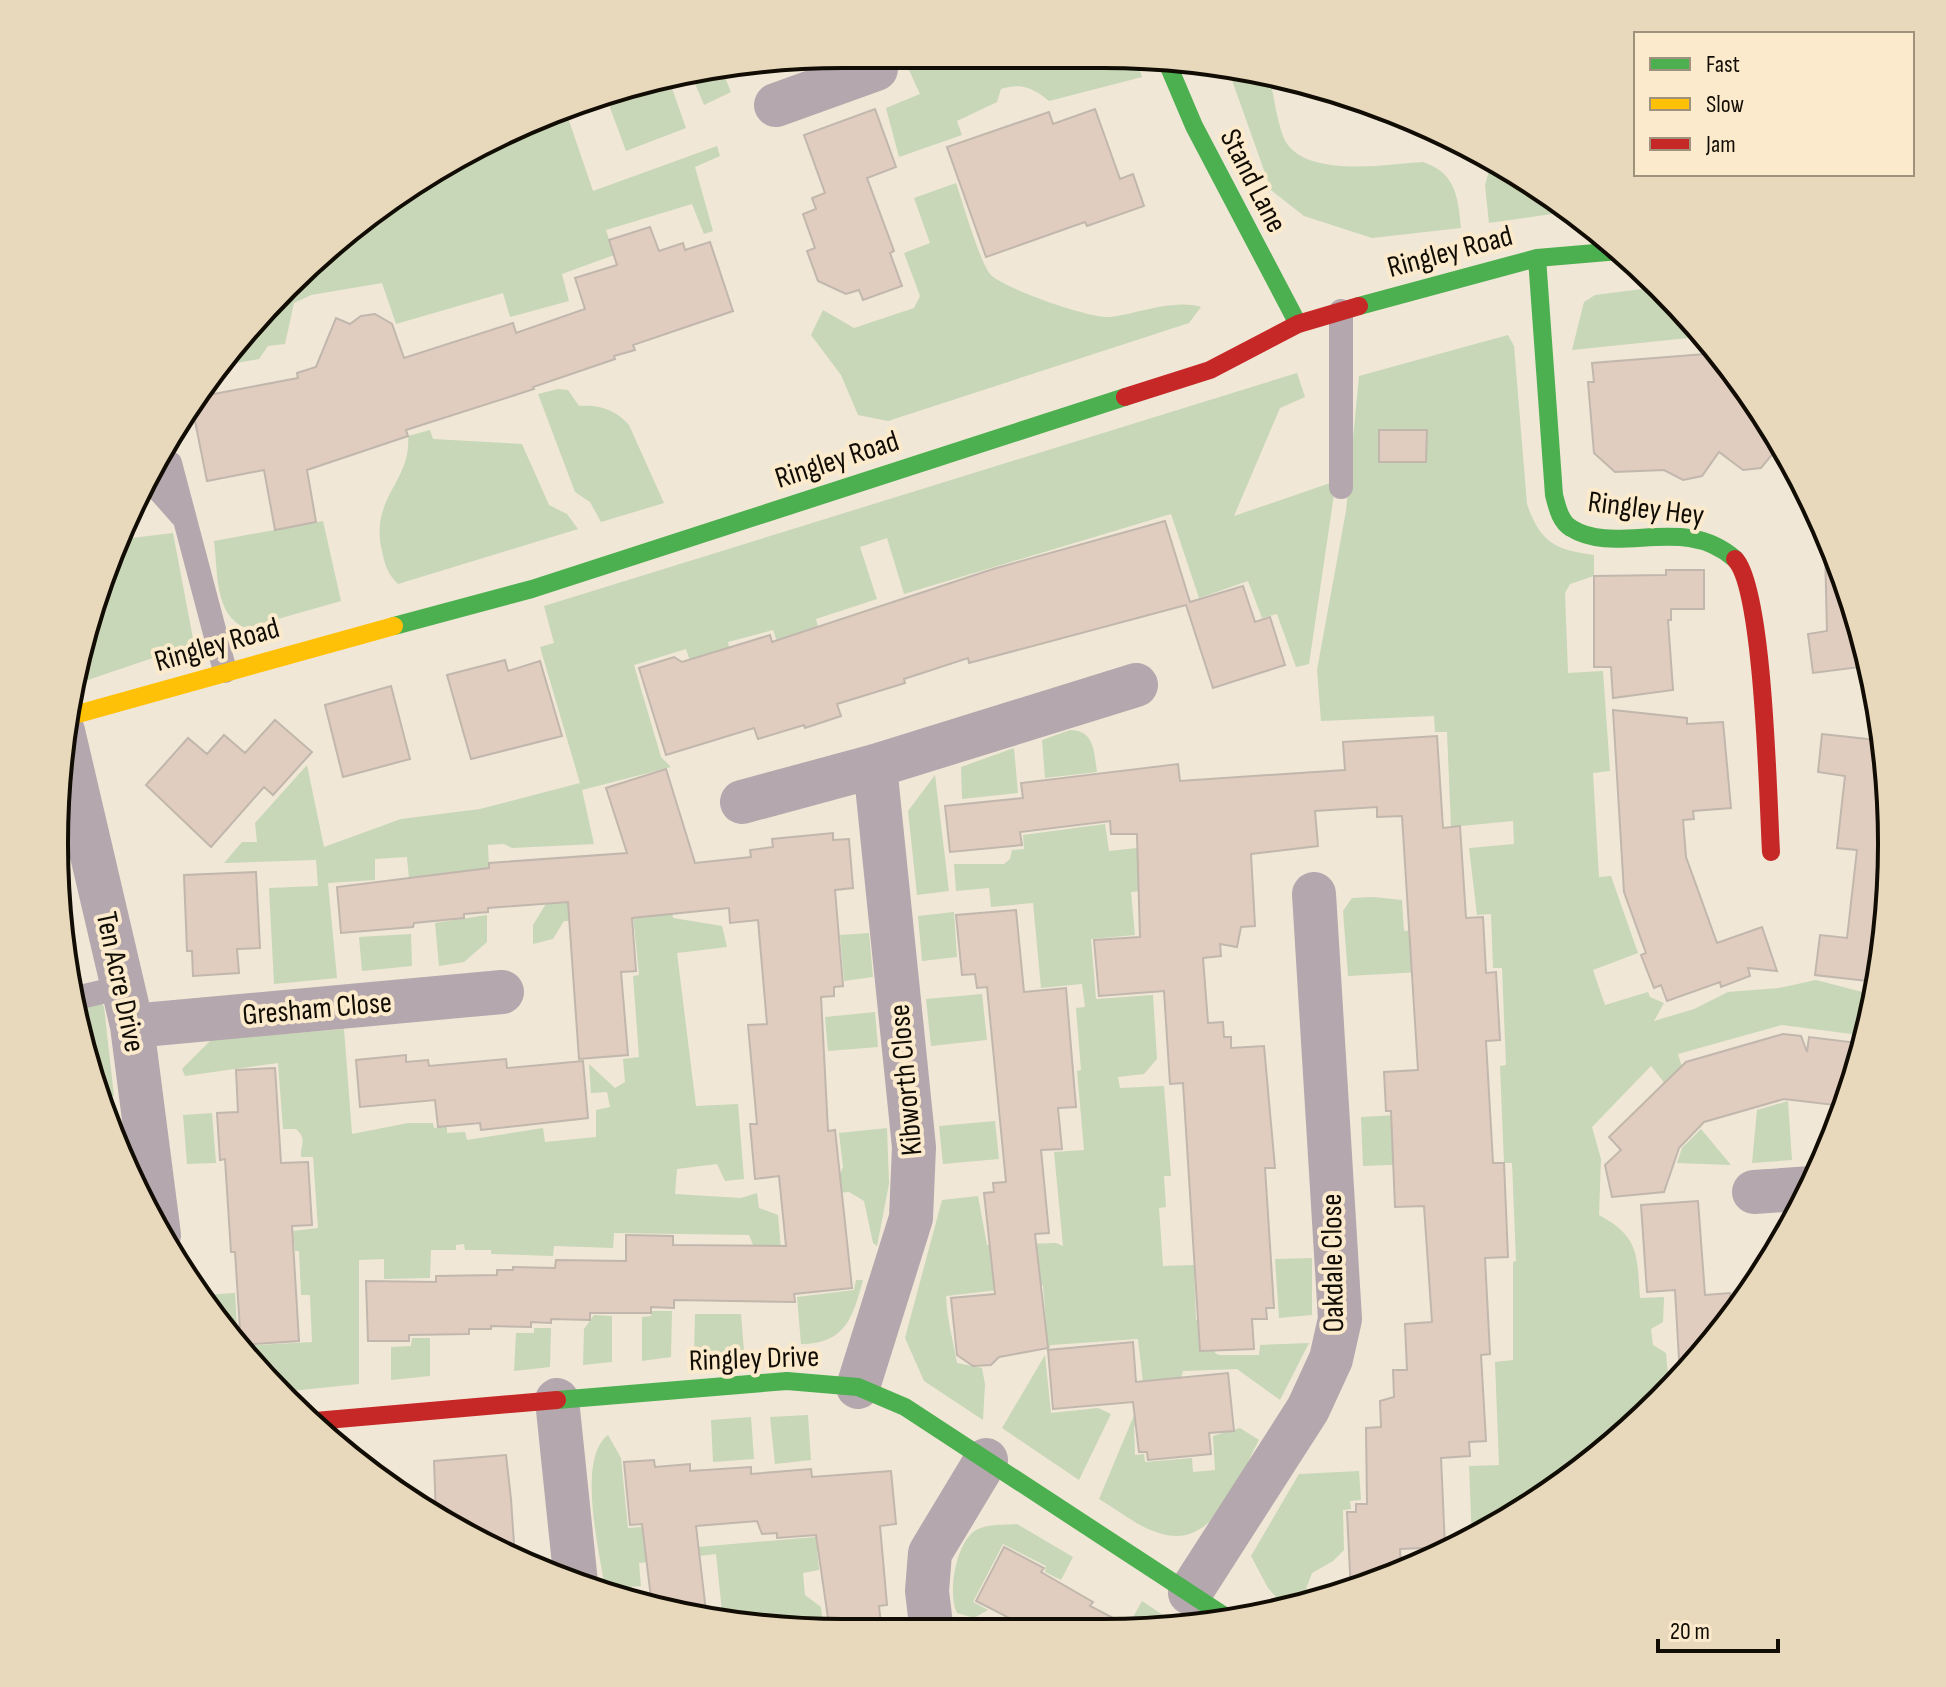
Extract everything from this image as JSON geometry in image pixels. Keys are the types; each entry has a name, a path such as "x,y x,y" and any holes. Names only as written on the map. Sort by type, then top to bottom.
{"street":[{"path":"776,105 876,68"},
{"name":"Stand Lane","path":"1171,72 1194,126 1298,324"},
{"name":"Ringley Road","path":"80,713 532,589 1210,370 1298,324 1537,258 1605,252"},
{"name":"Ringley Hey","path":"1537,258 1554,495 1561,516 1570,527 1591,533 1663,533 1727,550 1746,574 1754,620 1771,852"},
{"path":"742,802 1118,703"},
{"name":"Kibworth Close","path":"858,1387 911,1218 914,1182 914,1147 875,766"},
{"name":"Ten Acre Drive","path":"72,771 127,1006 152,1193"},
{"name":"Oakdale Close","path":"1190,1593 1308,1409 1337,1341 1340,1319 1314,894"},
{"name":"Gresham Close","path":"127,1006 502,992"},
{"name":"Ringley Drive","path":"325,1420 787,1381 858,1387 905,1407 1216,1610"},
{"path":"557,1400 575,1571"},
{"path":"931,1619 927,1581 930,1553 986,1460"}],"lane":[{"path":"1341,311 1341,487"},
{"path":"170,463 225,671"},
{"path":"156,487 185,520"},
{"path":"84,999 127,1006"}],"green space":[{"path":"908,68 1102,68 1139,69 1142,77 1049,101 1026,88 1015,86 1001,89 997,102 957,121 962,135 899,157 886,108 920,94"},
{"path":"725,78 731,92 704,105 695,83"},
{"path":"1232,79 1271,87 1283,136 1292,150 1307,159 1346,166 1423,162 1434,167 1449,180 1453,188 1461,228 1372,238 1304,216 1271,190"},
{"path":"672,88 686,128 626,151 609,104"},
{"path":"568,119 593,191 717,146 720,156 695,167 713,231 704,234 692,204 606,230 614,255 562,274 569,301 510,317 503,293 396,324 382,283 311,295 294,303 285,344 268,346 259,359 234,364 260,332 332,260 413,199 501,148"},
{"path":"1489,171 1554,214 1489,223 1485,185"},
{"path":"956,183 987,269 1000,281 1068,309 1101,316 1179,305 1201,307 1189,323 888,421 858,415 841,375 811,335 823,310 854,328 914,308 920,296 904,253 930,243 914,198"},
{"path":"1644,289 1691,338 1572,350 1584,302 1595,295"},
{"path":"1508,335 1514,346 1527,504 1537,527 1551,542 1559,547 1594,555 1594,576 1570,584 1565,593 1568,673 1603,671 1610,771 1593,773 1599,877 1611,876 1638,953 1593,970 1605,1005 1648,992 1650,997 1664,1003 1654,1021 1694,1009 1728,992 1779,988 1816,980 1863,992 1854,1034 1782,1025 1678,1054 1701,1129 1651,1066 1592,1127 1601,1159 1599,1215 1622,1231 1634,1249 1640,1298 1664,1297 1663,1322 1651,1329 1653,1345 1666,1353 1668,1374 1614,1427 1575,1459 1471,1525 1469,1466 1499,1465 1495,1362 1513,1360 1513,1262 1516,1261 1512,1163 1504,1163 1500,1066 1506,1065 1502,968 1493,968 1491,914 1477,915 1469,848 1514,844 1513,821 1451,827 1447,732 1435,732 1434,716 1321,721 1317,670 1346,511 1359,376"},
{"path":"1297,373 1305,397 1280,408 1234,516 1336,481 1309,664 1296,667 1277,614 1262,618 1248,581 1199,598 1171,514 904,594 887,538 860,547 877,599 816,619 820,635 779,647 773,630 728,642 729,647 690,661 686,649 634,665 661,757 671,767 582,790 594,844 512,848 504,844 488,845 489,868 409,879 407,857 375,859 375,880 328,883 337,978 274,984 269,888 318,886 316,860 224,863 242,842 257,842 255,823 307,765 324,847 401,819 480,809 580,783 540,647 554,643 544,606"},
{"path":"568,390 579,406 607,409 629,425 664,503 601,522 590,502 575,492 538,394"},
{"path":"430,430 433,439 522,444 549,505 567,514 578,529 398,584 384,561 381,517 404,466 408,436"},
{"path":"323,521 341,601 246,628 236,622 223,603 217,579 214,541"},
{"path":"173,533 194,644 86,681 109,594 131,538"},
{"path":"1070,730 1089,738 1097,772 1045,778 1042,740"},
{"path":"1014,748 1018,793 962,799 961,767"},
{"path":"935,775 949,891 917,895 908,811"},
{"path":"1105,824 1109,851 1192,842 1197,885 1131,892 1135,935 1091,939 1096,999 1153,995 1157,1059 1144,1074 1118,1077 1120,1088 1164,1086 1171,1176 1164,1176 1166,1207 1159,1208 1163,1266 1194,1265 1196,1320 1213,1319 1215,1353 1259,1355 1260,1345 1309,1343 1280,1400 1237,1369 1183,1371 1181,1378 1144,1392 1138,1339 1051,1345 1048,1350 1043,1285 946,1296 957,1363 982,1368 985,1384 983,1420 924,1381 905,1338 942,1200 978,1196 987,1245 1056,1243 1063,1246 1054,1152 1084,1150 1077,1071 1081,1070 1076,1008 1085,1007 1082,984 1041,988 1033,903 991,907 989,888 956,891 954,864 1004,864 1010,859 1012,850 1024,849 1023,835"},
{"path":"668,879 673,918 722,926 727,947 677,953 696,1106 738,1104 744,1179 725,1181 717,1164 677,1169 675,1194 741,1198 757,1193 759,1208 778,1215 782,1260 760,1261 749,1235 614,1233 613,1248 554,1246 553,1256 491,1254 491,1250 465,1250 464,1244 456,1245 456,1250 431,1250 430,1278 384,1279 384,1259 359,1260 359,1384 294,1391 252,1345 312,1342 310,1295 301,1295 299,1251 295,1251 293,1231 318,1228 313,1157 301,1157 303,1140 296,1129 283,1129 278,1063 185,1076 182,1069 211,1040 344,1029 352,1134 408,1123 433,1123 434,1128 447,1126 447,1133 465,1132 467,1140 543,1128 545,1142 596,1137 596,1110 610,1107 607,1092 591,1093 589,1064 615,1088 625,1082 623,1059 639,1057 633,976 639,975 633,915"},
{"path":"570,898 571,921 564,921 553,939 533,944 533,925 547,902"},
{"path":"1352,898 1402,900 1404,931 1419,930 1422,972 1348,976 1343,911"},
{"path":"954,912 957,957 922,961 918,916"},
{"path":"487,915 487,942 464,962 439,966 435,923"},
{"path":"869,933 873,977 844,981 840,935"},
{"path":"411,934 412,966 362,971 359,937"},
{"path":"982,994 987,1040 931,1046 926,999"},
{"path":"101,1002 104,1007 114,1096 109,1093 85,1005"},
{"path":"875,1012 878,1047 828,1051 825,1017"},
{"path":"1788,1101 1792,1160 1752,1163 1757,1110"},
{"path":"212,1113 216,1163 187,1164 183,1115"},
{"path":"1415,1114 1417,1164 1363,1166 1361,1117"},
{"path":"995,1121 999,1159 943,1164 939,1126"},
{"path":"887,1128 889,1184 877,1246 873,1243 864,1201 849,1192 822,1194 821,1176 840,1174 843,1167 839,1133"},
{"path":"1701,1129 1731,1165 1677,1163 1682,1148"},
{"path":"1312,1258 1312,1315 1279,1318 1275,1259"},
{"path":"856,1280 863,1280 845,1326 828,1339 801,1344 797,1297 854,1290"},
{"path":"235,1293 237,1327 213,1294"},
{"path":"652,1311 672,1311 671,1357 642,1361 642,1317 651,1316"},
{"path":"695,1314 741,1314 744,1351 694,1355"},
{"path":"594,1315 612,1316 612,1362 583,1365 584,1329"},
{"path":"534,1328 551,1328 550,1367 514,1371 516,1333 534,1333"},
{"path":"412,1338 430,1338 430,1376 391,1380 391,1347 411,1346"},
{"path":"1045,1355 1051,1413 1098,1408 1111,1414 1079,1480 1002,1428"},
{"path":"1140,1401 1143,1425 1134,1426 1135,1455 1144,1454 1145,1462 1192,1458 1193,1472 1215,1470 1213,1436 1240,1428 1259,1440 1222,1508 1210,1522 1195,1532 1178,1536 1159,1533 1136,1523 1099,1499"},
{"path":"808,1415 811,1460 775,1464 770,1417"},
{"path":"751,1417 754,1459 713,1462 711,1420"},
{"path":"608,1435 621,1458 628,1528 695,1523 697,1547 816,1537 819,1570 803,1573 805,1595 821,1607 822,1618 722,1609 716,1554 639,1563 641,1586 625,1587 604,1581 595,1531 592,1485 598,1447"},
{"path":"1359,1471 1361,1500 1350,1501 1351,1509 1343,1510 1344,1550 1333,1561 1312,1573 1306,1589 1308,1591 1278,1599 1268,1588 1251,1556 1299,1474"},
{"path":"1017,1524 1073,1557 1061,1580 1045,1572 1046,1566 1003,1544 973,1602 988,1610 974,1618 957,1613 953,1581 959,1555 970,1535 982,1527"},
{"path":"1142,1601 1164,1616 1153,1617 1133,1618"}],"building":[{"path":"875,109 896,167 867,178 894,251 890,253 902,286 863,300 859,290 846,294 818,281 807,251 815,248 803,214 816,209 812,198 825,193 804,135"},
{"path":"1095,109 1120,179 1133,174 1144,206 1087,226 1085,222 986,257 947,147 1049,112 1053,124"},
{"path":"650,227 659,251 683,243 685,250 710,242 733,311 633,345 635,350 614,356 615,359 406,430 408,436 307,470 316,522 275,530 264,470 207,481 195,420 212,394 298,378 297,373 316,367 336,318 350,324 361,316 375,314 392,324 404,358 513,323 516,333 585,309 575,278 617,265 609,240"},
{"path":"1704,354 1773,454 1761,468 1743,470 1719,452 1702,476 1683,480 1664,470 1615,472 1594,453 1588,382 1594,382 1592,363"},
{"path":"1379,430 1427,430 1426,462 1379,462"},
{"path":"1165,521 1190,602 1243,586 1255,622 1270,617 1285,665 1213,688 1186,605 969,663 968,658 904,679 905,683 837,704 841,716 805,728 804,725 758,739 754,728 666,755 639,668 674,657 682,662 770,635 772,642 993,569"},
{"path":"1825,564 1857,667 1813,673 1808,634 1827,631"},
{"path":"1666,570 1704,570 1704,609 1671,609 1671,620 1668,620 1673,690 1613,698 1611,667 1594,667 1594,576 1666,575"},
{"path":"505,660 508,671 540,661 562,736 471,759 447,675"},
{"path":"391,686 410,759 343,777 325,705"},
{"path":"1613,710 1687,718 1687,724 1723,722 1731,808 1693,811 1694,819 1683,820 1686,857 1717,943 1762,927 1777,971 1748,968 1750,976 1721,987 1720,982 1667,1001 1661,985 1654,988 1641,955 1646,953 1624,892"},
{"path":"275,720 312,752 273,795 264,787 211,847 146,785 188,738 207,754 224,735 245,753"},
{"path":"1822,734 1871,739 1878,844 1876,894 1865,981 1815,975 1820,935 1847,938 1857,850 1837,848 1845,776 1818,772"},
{"path":"1437,736 1443,828 1460,826 1466,918 1483,917 1486,973 1496,972 1500,1040 1486,1041 1493,1163 1504,1163 1508,1257 1485,1258 1490,1354 1481,1355 1486,1441 1469,1442 1470,1456 1441,1458 1445,1539 1426,1548 1400,1549 1400,1559 1350,1579 1347,1512 1356,1512 1356,1504 1367,1504 1366,1428 1381,1427 1380,1401 1394,1397 1393,1370 1407,1370 1405,1324 1432,1322 1424,1206 1395,1207 1391,1111 1386,1111 1384,1072 1418,1070 1402,816 1377,817 1377,807 1315,811 1318,846 1251,854 1255,926 1241,927 1237,947 1220,944 1221,956 1203,958 1208,1023 1223,1022 1224,1037 1231,1037 1231,1048 1264,1046 1275,1168 1265,1168 1274,1308 1266,1308 1267,1319 1252,1319 1254,1349 1200,1351 1183,1083 1170,1084 1164,991 1099,996 1094,940 1140,937 1137,834 1111,834 1110,821 1020,832 1022,845 950,852 945,806 1023,798 1021,783 1178,764 1180,781 1345,770 1343,742"},
{"path":"666,769 695,863 751,857 750,850 773,847 772,839 833,833 833,840 849,839 853,888 835,890 843,986 834,987 834,996 821,997 828,1131 835,1130 852,1288 794,1294 795,1302 674,1300 674,1308 651,1307 651,1313 590,1313 590,1320 551,1319 551,1323 531,1322 531,1327 491,1326 491,1329 469,1329 469,1334 409,1335 409,1341 368,1341 366,1281 436,1282 436,1276 497,1275 497,1270 513,1270 513,1267 555,1268 556,1260 626,1261 626,1235 673,1236 673,1245 786,1246 779,1176 755,1179 750,1124 757,1124 748,1025 767,1024 758,920 730,923 729,908 632,918 636,971 621,972 628,1055 579,1059 568,902 488,908 488,912 464,914 464,918 414,923 413,927 341,933 337,887 489,868 489,863 627,853 606,788"},
{"path":"256,872 260,948 237,949 239,973 193,976 192,951 187,951 184,875"},
{"path":"1016,910 1024,992 1066,988 1076,1107 1058,1108 1062,1149 1041,1150 1049,1233 1035,1234 1048,1348 999,1357 991,1365 973,1366 957,1355 951,1298 995,1294 984,1193 994,1192 993,1183 1006,1182 987,987 977,988 975,974 962,975 956,915"},
{"path":"1783,1034 1801,1036 1807,1052 1809,1037 1852,1042 1832,1105 1784,1099 1704,1122 1679,1148 1664,1192 1612,1197 1605,1165 1621,1150 1609,1137 1686,1062"},
{"path":"406,1055 406,1062 428,1060 429,1066 506,1059 507,1068 583,1061 588,1118 481,1130 480,1123 438,1127 435,1100 360,1107 356,1060"},
{"path":"275,1068 281,1163 308,1162 312,1225 292,1226 299,1341 251,1344 240,1331 235,1252 231,1252 225,1159 220,1160 217,1113 238,1112 236,1070"},
{"path":"1698,1201 1705,1295 1730,1293 1730,1298 1718,1316 1679,1362 1675,1290 1647,1292 1641,1205"},
{"path":"1133,1342 1136,1382 1228,1373 1234,1431 1209,1433 1211,1454 1148,1460 1147,1452 1139,1452 1133,1402 1053,1409 1048,1350"},
{"path":"506,1455 514,1545 435,1502 434,1461"},
{"path":"654,1460 655,1467 690,1464 690,1471 751,1467 751,1474 811,1469 812,1477 891,1471 896,1524 880,1526 887,1605 879,1606 880,1619 828,1618 816,1535 777,1538 777,1533 762,1534 757,1521 696,1526 705,1606 651,1595 642,1524 630,1525 624,1462"},
{"path":"1004,1547 1044,1568 1041,1572 1093,1602 1090,1606 1114,1619 1011,1619 976,1601"}],"traffic: fast":[{"path":"1171,72 1194,126 1298,324"},
{"path":"1359,306 1537,258 1605,252"},
{"path":"1537,258 1554,495 1564,522 1589,536 1609,539 1694,539 1715,546 1735,559"},
{"path":"394,626 532,589 1125,397"},
{"path":"557,1400 787,1381 858,1387 905,1407 1216,1610"}],"traffic: slow":[{"path":"80,714 394,626"}],"traffic: jam":[{"path":"1125,397 1210,370 1298,324 1359,306"},
{"path":"1735,559 1745,578 1758,651 1771,852"},
{"path":"325,1420 557,1400"}]}
